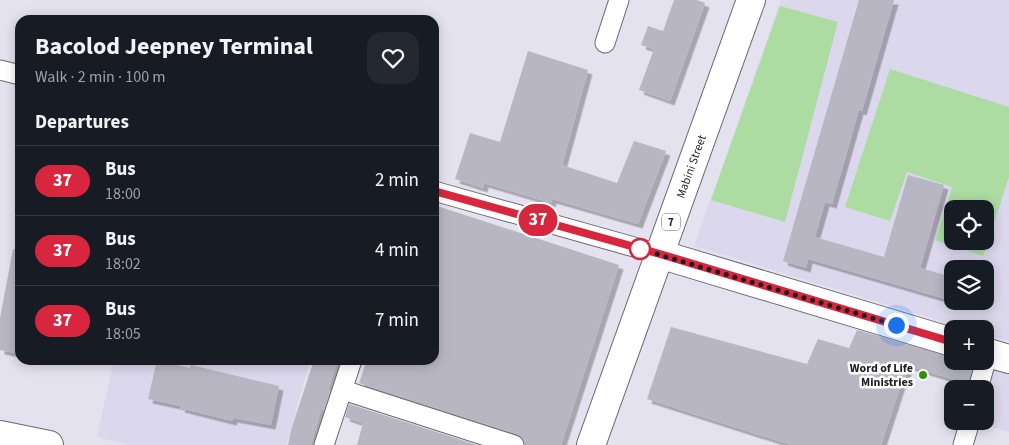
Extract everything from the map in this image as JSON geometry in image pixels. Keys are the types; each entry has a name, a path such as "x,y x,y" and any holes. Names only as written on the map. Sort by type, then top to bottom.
{"main road":[{"name":"Mabini Street","path":"591,445 751,0"},
{"path":"660,254 944,340"},
{"path":"0,434 49,445"}],"street":[{"path":"605,43 620,0"},
{"path":"0,70 15,74"},
{"path":"439,192 660,254"},
{"path":"324,445 350,365"},
{"path":"343,390 514,445"},
{"path":"963,445 967,430"}],"shaded area":[{"path":"781,0 1009,0 1009,341 994,337 994,320 944,320 944,322 694,246"},
{"path":"995,361 1009,365 1009,432 994,428 994,380 990,380"},
{"path":"113,365 309,365 286,445 128,445 97,437"}],"green space":[{"path":"780,6 838,22 785,222 711,200"},
{"path":"890,69 1009,107 1009,177 994,223 994,200 948,200 952,187 907,172 890,221 845,207"},
{"path":"944,212 944,243 935,240"},
{"path":"965,250 985,250 983,256"}],"building":[{"path":"674,0 697,0 705,3 670,101 639,90 654,49 641,45 648,26 663,31"},
{"path":"859,0 894,0 862,111 859,110 832,204 825,202 815,237 884,257 908,175 944,185 920,268 944,275 944,299 808,259 806,268 783,261"},
{"path":"528,51 588,70 562,165 617,183 634,141 666,151 638,224 552,199 551,203 484,183 483,188 455,179 470,133 500,142"},
{"path":"439,207 619,265 561,445 525,445 523,438 517,434 359,383 365,365 439,365"},
{"path":"13,249 15,249 15,353 0,350 0,318"},
{"path":"671,327 807,364 818,339 849,348 857,330 944,355 944,370 972,370 969,380 955,380 909,366 901,384 881,445 791,445 647,399"},
{"path":"156,365 178,365 190,368 191,365 279,386 271,425 233,418 232,421 180,408 181,406 148,399"},
{"path":"312,365 336,365 324,410 321,410 311,445 288,445"},
{"path":"349,404 477,445 357,445 363,423 345,417"}],"bus line":[{"name":"37","path":"439,192 660,254 944,340"}],"place":[{"name":"Word of Life Ministries","path":"923,375"}],"route":[{"path":"640,249 896,325"}]}
